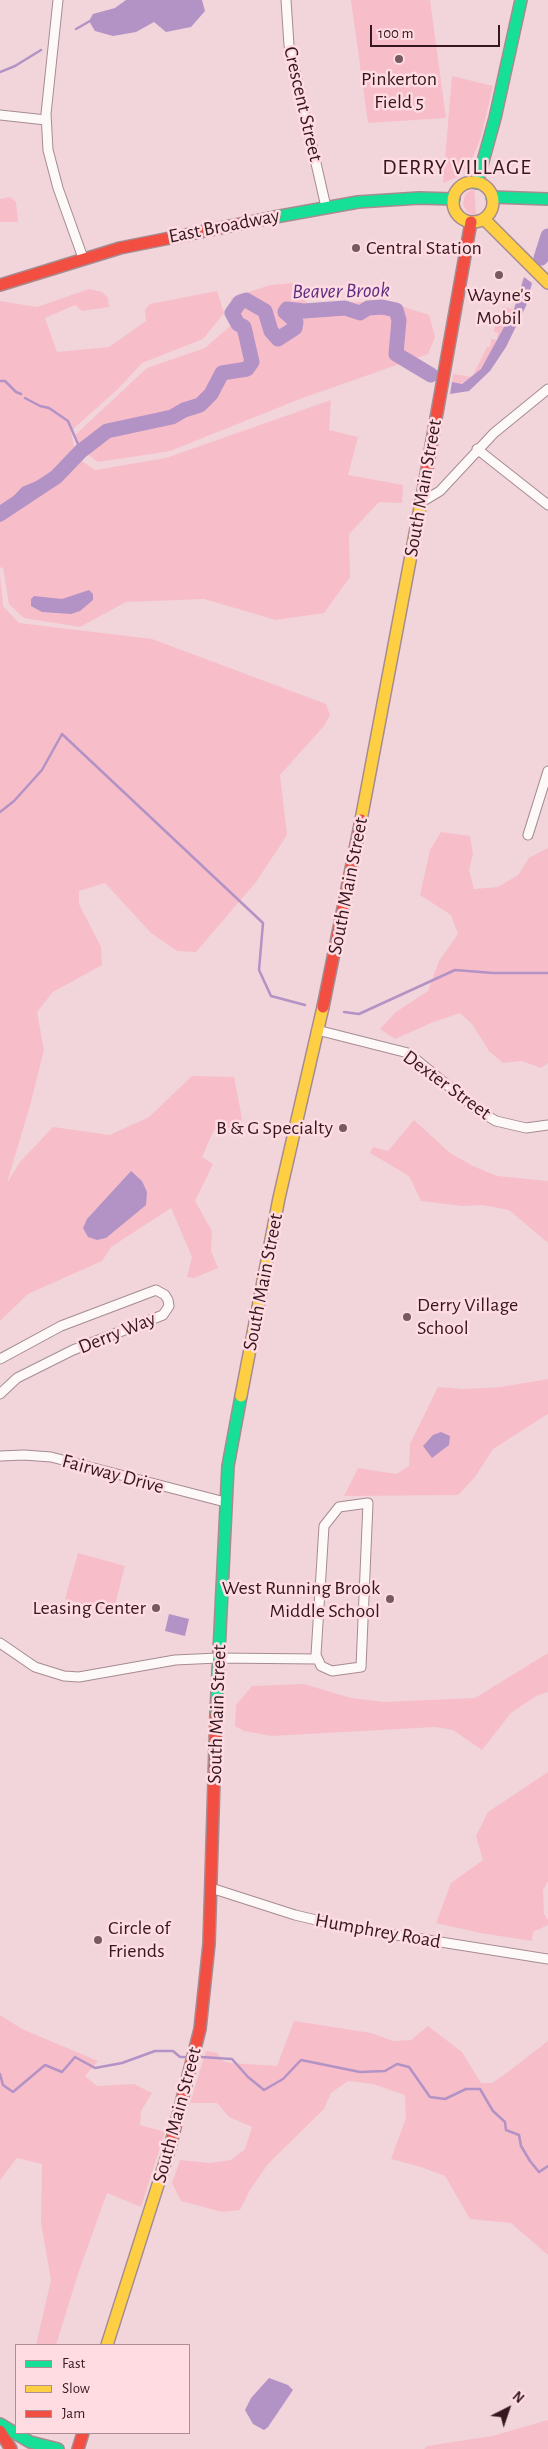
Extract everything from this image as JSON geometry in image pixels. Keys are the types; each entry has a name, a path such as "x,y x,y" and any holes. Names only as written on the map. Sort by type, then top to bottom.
{"main road":[{"path":"477,183 495,118 521,0"},
{"path":"472,182 477,183 487,188 492,197 492,209 484,219 471,222 457,213 454,199 461,187 472,182"},
{"path":"492,197 548,199"},
{"name":"East Broadway","path":"0,285 82,258 149,241 326,207 396,199 454,199"},
{"path":"484,219 548,284"},
{"name":"South Main Street","path":"107,2344 178,2122 195,2051 207,1966 218,1658 228,1466 243,1380 316,1030 336,951 471,222"},
{"path":"0,2424 15,2433"},
{"path":"0,2431 11,2449"},
{"path":"17,2434 30,2442 58,2449"},
{"path":"78,2449 83,2434"}],"street":[{"path":"58,0 46,120 51,162 82,258"},
{"name":"Crescent Street","path":"286,0 288,45 326,207"},
{"path":"0,115 46,120"},
{"path":"420,504 440,491 477,450 548,389"},
{"path":"477,450 548,505"},
{"path":"528,835 548,771"},
{"name":"Dexter Street","path":"316,1030 408,1053 479,1111 496,1121 526,1128 548,1125"},
{"name":"Derry Way","path":"0,1359 61,1326 156,1290 165,1295 168,1300 169,1306 163,1315 73,1350 17,1378 0,1394"},
{"name":"Fairway Drive","path":"0,1456 51,1457 225,1502"},
{"path":"368,1503 361,1668 332,1671 324,1668 317,1659 324,1526 339,1507 368,1503"},
{"path":"0,1643 35,1667 64,1676 78,1677 156,1662 218,1658 317,1659"},
{"name":"Humphrey Road","path":"211,1888 295,1915 346,1927 548,1959"}],"shaded area":[{"path":"126,0 202,0 205,11 191,27 166,32 154,22 136,32 113,36 95,31 89,21 93,14 115,8"},
{"name":"Pinkerton Field 5","path":"351,0 430,0 446,118 368,123"},
{"path":"452,76 493,86 481,137 472,159 458,177 443,183"},
{"path":"474,188 476,216 467,212 463,204 465,194"},
{"path":"10,197 16,202 18,222 0,222 0,199"},
{"path":"524,277 532,283 526,306 506,347 490,371 469,391 450,394 452,382 462,384 481,369 514,309"},
{"path":"294,283 308,304 385,301 429,315 435,337 428,354 300,399 170,451 98,462 83,451 75,435 147,368 205,348 236,321 231,298 270,285"},
{"path":"89,289 102,292 108,298 109,307 82,311 75,305 45,318 57,352 109,347 146,321 145,310 150,304 217,291 224,313 203,339 142,363 117,390 71,431 76,457 95,470 166,458 331,400 329,430 358,437 348,475 403,485 402,503 379,502 349,534 350,577 324,613 276,620 204,599 126,602 80,627 24,618 9,604 3,568 0,567 0,301 37,307"},
{"path":"502,307 514,309 498,341 481,369 472,377 487,347 490,347 491,339 497,340 498,333 494,332 495,325 498,324"},
{"path":"453,374 472,377 461,384 452,382"},
{"path":"78,452 84,457 64,478 29,493 21,499 8,517 0,522 0,511 22,487 56,473"},
{"path":"0,574 3,606 19,623 152,639 326,704 330,715 324,726 280,775 287,835 256,882 196,952 177,951 151,933 105,883 79,891 79,904 101,947 102,965 53,992 37,1012 44,1050 7,1183 19,1163 53,1127 110,1135 149,1117 192,1076 234,1077 242,1118 238,1131 214,1130 202,1157 213,1164 195,1201 212,1231 211,1251 218,1268 194,1278 187,1277 192,1257 171,1208 111,1247 102,1261 28,1294 0,1321"},
{"path":"89,590 93,594 93,600 80,611 71,614 42,612 31,606 31,599 34,596 62,599"},
{"path":"441,832 470,836 473,854 469,870 474,889 498,887 518,875 529,858 548,848 548,1063 541,1068 522,1061 503,1063 489,1051 472,1024 460,1013 395,1039 380,1029 396,1012 428,991 439,961 458,934 451,915 420,895 430,850"},
{"path":"414,1120 450,1153 473,1166 497,1176 548,1181 548,1243 509,1210 482,1205 462,1206 421,1201 409,1176 370,1153 373,1147 388,1151"},
{"path":"131,1171 142,1181 147,1192 146,1205 106,1238 97,1240 88,1237 83,1228 87,1219"},
{"path":"548,1379 548,1414 493,1449 475,1477 458,1495 344,1496 358,1468 396,1474 409,1466 410,1444 438,1387 464,1389 501,1387"},
{"path":"441,1432 450,1436 449,1445 432,1458 423,1446 433,1435"},
{"path":"78,1553 125,1566 113,1612 65,1599"},
{"path":"169,1614 189,1619 185,1636 165,1631"},
{"path":"548,1653 548,1692 536,1696 511,1713 482,1750 453,1730 435,1727 272,1736 244,1731 235,1726 236,1705 252,1686 304,1684 351,1698 384,1702 475,1698"},
{"path":"548,1772 548,1881 543,1890 544,1914 548,1920 548,1925 533,1932 532,1941 480,1933 436,1923 451,1883 483,1860 476,1836 488,1812"},
{"path":"0,2015 22,2029 98,2061 85,2076 97,2086 134,2084 152,2093 141,2111 140,2125 165,2132 141,2207 107,2193 78,2274 56,2344 36,2344 51,2280 41,2223 42,2164 17,2158 0,2180"},
{"path":"294,2021 371,2033 393,2041 411,2040 428,2026 462,2052 481,2083 492,2083 548,2041 548,2255 511,2223 470,2219 445,2176 391,2159 406,2118 405,2095 373,2084 348,2081 331,2093 324,2109 268,2164 250,2190 240,2210 222,2212 181,2201 172,2183 180,2160 210,2163 231,2160 245,2149 252,2127 229,2117 217,2103 190,2103 206,2051 217,2053 223,2061 231,2063 277,2066"},
{"path":"269,2378 288,2385 293,2390 264,2430 253,2424 245,2410 251,2398"},
{"path":"548,2420 548,2449 424,2449 427,2446 492,2436"}],"waterway":[{"path":"76,29 90,21"},
{"path":"0,72 15,66 41,50"},
{"name":"Beaver Brook","path":"541,258 548,236"},
{"name":"Beaver Brook","path":"0,514 56,477 81,451 107,431 172,417 184,410 200,405 211,394 222,373 247,369 252,362 244,327 238,324 232,313 240,302 246,300 265,311 271,331 278,339 295,328 296,322 285,312 287,309 304,311 345,308 360,313 368,308 382,307 396,310 399,320 396,354 431,375"},
{"path":"0,381 5,381 16,392 21,394"},
{"path":"25,398 40,406 49,408 68,421 81,451"},
{"path":"0,812 14,801 42,770 62,734 263,923 259,970 271,996 305,1005"},
{"path":"344,1012 359,1014 455,970 493,973 548,973"},
{"path":"0,2074 3,2085 13,2092 45,2065 62,2072 75,2057 95,2068 122,2063 155,2051 173,2051 180,2057 185,2057"},
{"path":"201,2057 232,2059 248,2077 264,2090 283,2079 301,2060 360,2072 385,2071 397,2064 409,2067 430,2097 445,2099 466,2089 480,2089 493,2111 505,2122 506,2130 519,2135 521,2146 539,2172 548,2166"}],"traffic: fast":[{"path":"477,183 495,118 521,0"},
{"path":"492,197 548,199"},
{"path":"275,217 358,202 419,198 454,199"},
{"path":"216,1714 228,1466 241,1396"},
{"path":"0,2424 15,2433"},
{"path":"17,2434 30,2442 58,2449"}],"traffic: slow":[{"path":"473,182 487,188 493,202 487,216 473,222 459,216 453,202 459,188 473,182"},
{"path":"484,219 548,283"},
{"path":"361,820 422,497"},
{"path":"241,1396 279,1198 323,1007"},
{"path":"107,2344 170,2147"}],"traffic: jam":[{"path":"0,285 120,248 275,217"},
{"path":"422,497 471,222"},
{"path":"323,1007 361,820"},
{"path":"170,2147 200,2029 209,1944 216,1714"},
{"path":"0,2431 11,2449"},
{"path":"78,2449 83,2434"}],"place":[{"name":"Pinkerton Field 5","path":"399,59"},
{"name":"Central Station","path":"356,248"},
{"name":"Wayne's Mobil","path":"499,275"},
{"name":"B & G Specialty","path":"343,1128"},
{"name":"Derry Village School","path":"407,1317"},
{"name":"West Running Brook Middle School","path":"390,1599"},
{"name":"Leasing Center","path":"156,1608"},
{"name":"Circle of Friends","path":"98,1940"}],"district":[{"name":"DERRY VILLAGE","path":"457,167"}]}
